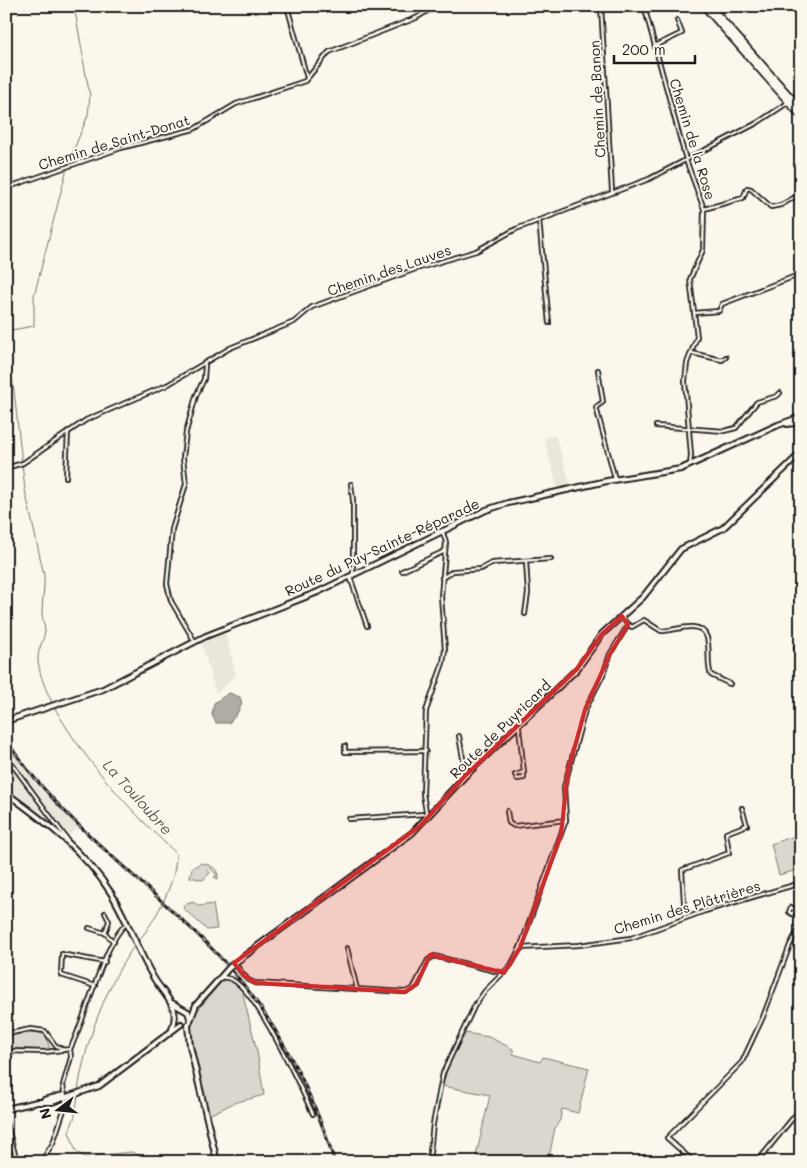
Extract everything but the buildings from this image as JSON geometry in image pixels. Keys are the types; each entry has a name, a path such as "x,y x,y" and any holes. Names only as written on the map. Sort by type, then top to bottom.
{"highway":[{"path":"704,6 801,116"},
{"path":"710,6 801,108"}],"main road":[{"name":"Route du Puy-Sainte-Réparade","path":"6,721 103,689 195,642 304,598 486,510 508,502 616,479 661,474 689,466 778,425 801,418"},
{"name":"Route du Puy-Sainte-Réparade","path":"778,425 801,422"},
{"name":"Route de Puyricard","path":"189,1019 197,1005 233,964 412,833 466,775 519,727 577,669 602,634 642,597 682,549 723,528 801,453"},
{"path":"6,793 45,822 73,848 100,879 127,923 152,976 176,1013 172,1029"},
{"path":"168,998 184,1009 189,1019 188,1032 217,1162"},
{"name":"Route de Puyricard","path":"176,1013 197,1005"},
{"path":"176,1019 188,1032"},
{"path":"6,1109 37,1102 52,1102 64,1096 99,1086 172,1029 189,1019"}],"street":[{"path":"287,6 307,78"},
{"name":"Chemin de Saint-Donat","path":"6,188 115,150 194,129 236,104 304,81 329,52 416,18 436,6"},
{"name":"Chemin de Banon","path":"601,6 612,191"},
{"name":"Chemin de la Rose","path":"644,6 686,160 704,209 703,250 690,279 697,331 686,370 685,381 691,455 689,466"},
{"path":"655,46 682,33 677,20"},
{"path":"796,96 801,92"},
{"name":"Chemin des Lauves","path":"6,468 22,463 86,420 131,402 205,365 230,348 294,322 312,307 413,270 476,251 509,232 612,191 649,179 757,123 786,104"},
{"path":"704,209 743,198 747,188 751,189 771,207 781,205 795,197"},
{"path":"539,220 549,323"},
{"path":"694,313 719,311 722,304 732,299 801,274"},
{"path":"692,353 722,360 726,358"},
{"path":"195,642 171,601 167,584 172,529 186,484 183,458 186,432 196,396 204,379 205,365"},
{"path":"598,370 603,402 596,407 616,479"},
{"path":"656,426 724,431 736,428 757,402 777,396 780,393"},
{"path":"66,477 68,431"},
{"path":"691,455 701,462"},
{"path":"351,484 354,500 351,576 367,626"},
{"path":"349,819 426,816 424,794 427,704 443,663 445,650 441,596 445,536 442,530"},
{"path":"402,571 445,551"},
{"path":"442,578 453,571 479,570 492,563 551,559"},
{"path":"525,614 528,593 526,561"},
{"path":"622,616 628,625 632,627 644,620 661,631 697,628 706,634 708,640 708,662 711,675 723,683 730,684"},
{"path":"429,1162 443,1073 475,1004 511,965 520,948 566,820 564,787 586,710 603,675 610,654 628,625"},
{"path":"796,648 801,644"},
{"path":"519,727 524,772"},
{"path":"459,736 466,775"},
{"path":"345,746 345,752 426,751"},
{"path":"6,756 73,848"},
{"path":"685,918 682,870 729,853 726,834 747,825 742,808"},
{"path":"508,811 510,823 514,826 566,820"},
{"path":"45,822 51,818"},
{"name":"Chemin des Plâtrières","path":"520,948 579,945 631,938 685,918 801,883"},
{"path":"795,910 801,912"},
{"path":"105,913 109,921 105,932"},
{"path":"41,1162 48,1153 56,1135 66,1104 63,1085 70,1057 70,1049 114,942 127,923"},
{"path":"694,1162 667,1138 742,1062 763,1017 790,945 801,925"},
{"path":"89,928 105,932 114,942"},
{"path":"347,948 357,989"},
{"path":"95,986 61,975 60,957 62,954 66,954 105,962"},
{"path":"233,964 248,980 255,983 409,991 417,984 428,960 434,956 504,973"},
{"path":"220,977 234,981 254,1004 286,1056 313,1114"},
{"path":"6,1034 31,1029 40,1030 48,1034 58,1048 64,1050"},
{"path":"6,1051 45,1052 70,1049"},
{"path":"758,1162 801,1108"},
{"path":"6,1122 17,1161"}],"highlighted area":[{"path":"622,616 628,625 610,654 585,710 568,771 561,835 520,948 504,973 430,955 417,984 405,992 255,983 244,976 234,963 420,826 466,775 577,669 602,634"}],"shaded area":[{"path":"555,435 571,486 558,489 544,438"},
{"path":"225,631 236,675 216,694 201,642"},
{"path":"229,693 240,697 242,704 229,723 216,723 212,715 214,703"},
{"path":"6,741 42,791 81,827 66,836 6,789"},
{"path":"801,834 801,869 779,875 771,844"},
{"path":"201,863 214,868 217,872 218,879 214,877 217,875 210,868 208,870 210,873 203,880 190,877 192,868"},
{"path":"193,902 199,906 213,904 217,929 207,930 183,908 184,905"},
{"path":"224,978 232,981 242,991 257,1051 264,1095 234,1103 209,1115 190,1035 193,1016"},
{"path":"36,1032 46,1035 50,1050 6,1048 6,1036"},
{"path":"466,1033 489,1037 513,1049 513,1054 540,1062 543,1057 589,1068 578,1113 562,1109 560,1120 555,1128 548,1162 512,1162 476,1156 490,1095 442,1086 450,1061"}],"waterway":[{"path":"74,6 83,56"},
{"path":"68,164 88,115 90,96 83,59"},
{"path":"6,331 34,326 34,296 67,168"},
{"name":"La Touloubre","path":"6,363 13,382 25,490 44,575 42,613 45,631 38,657 44,685 56,710 93,764 136,814 176,853 173,876 164,900 138,942"},
{"name":"La Touloubre","path":"78,1091 86,1054 99,1014 116,977 135,945"},
{"name":"La Touloubre","path":"78,1095 75,1116 69,1132 76,1151 84,1157 131,1152 156,1162"}],"railway":[{"path":"6,740 53,799 79,826 218,955 255,1000 272,1025 302,1079 326,1134 335,1162"}]}
